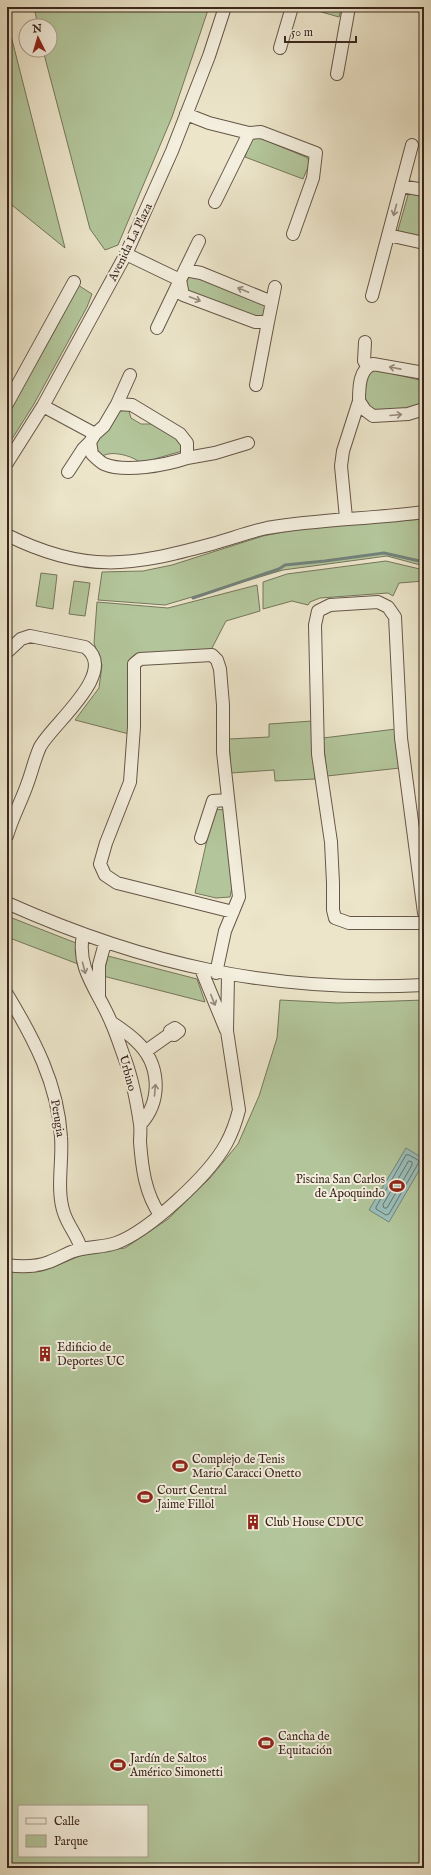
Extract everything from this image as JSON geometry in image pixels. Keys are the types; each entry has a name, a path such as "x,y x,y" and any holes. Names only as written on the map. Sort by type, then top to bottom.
{"street":[{"name":"Avenida La Plaza","path":"7,463 11,450 43,406 126,254 186,114 209,56 225,7"},
{"path":"280,48 292,7"},
{"path":"337,74 349,7"},
{"path":"186,114 209,123 249,133 261,132 316,153 313,178 293,234"},
{"path":"215,202 249,133"},
{"path":"372,296 412,145"},
{"path":"401,186 424,190"},
{"path":"388,235 424,243"},
{"path":"157,328 199,241"},
{"path":"126,254 182,275 202,273 272,302"},
{"path":"182,275 182,295 255,322 268,322"},
{"path":"7,404 74,282"},
{"path":"256,385 275,287"},
{"path":"346,518 341,466 349,432 359,401 363,372 366,366 364,361 365,342"},
{"path":"366,366 373,364 424,373"},
{"path":"68,472 83,449 104,426 117,404 130,375"},
{"path":"359,401 373,416"},
{"path":"117,404 132,405 180,434 187,443 187,458"},
{"path":"43,406 92,438"},
{"path":"349,432 373,416 408,414 424,409"},
{"path":"92,438 92,454 104,464 133,468 169,463 215,453 248,443"},
{"path":"7,535 39,549 72,559 100,563 124,563 147,560 265,529 346,518 424,512"},
{"path":"424,913 401,738 395,617 388,607 378,602 330,605 318,611 314,626 318,754 331,842 333,910 336,918 349,923 424,923"},
{"path":"7,652 20,639 30,636 85,647 91,651 95,659 95,668 92,678 79,700 54,728 39,748 7,833"},
{"path":"7,1265 20,1267 48,1263 81,1249 115,1243 135,1234 160,1215 190,1188 226,1145 237,1120 239,1100 227,1031 222,974 225,931 240,897 223,752 223,705 220,669 217,660 212,655 140,658 134,664 134,727 130,782 106,843 100,864 105,875 117,883 233,912"},
{"path":"201,838 213,801 228,800"},
{"path":"7,903 105,943 140,954 222,974 270,981 333,986 424,985"},
{"name":"Urbino","path":"83,935 80,948 84,968 90,983 99,997 111,1022 131,1078 140,1125 142,1166 146,1186 160,1215"},
{"name":"Urbino","path":"99,997 99,965 105,943"},
{"path":"201,969 227,1031"},
{"name":"Perugia","path":"7,994 43,1059 58,1107 62,1139 61,1194 64,1213 81,1249"},
{"name":"Urbino","path":"111,1022 136,1040 146,1051 155,1072 156,1093 154,1103 147,1118 140,1125"},
{"path":"146,1051 170,1034"}],"green space":[{"path":"34,7 209,7 172,117 118,245 105,250 90,229 45,58 58,58 58,18 36,18"},
{"path":"304,7 342,7 339,17"},
{"path":"7,22 8,24 65,248 7,201"},
{"path":"258,137 308,158 309,165 303,179 245,157 251,140"},
{"path":"412,193 424,196 424,239 402,234 398,230 408,195"},
{"path":"191,273 267,303 263,320 183,289"},
{"path":"78,285 92,294 87,307 34,404 7,447 7,415 54,332"},
{"path":"376,370 424,381 424,400 414,408 372,412 363,402 368,374"},
{"path":"126,409 129,411 131,418 141,424 153,424 182,441 182,451 141,463 121,454 99,455 95,446 118,412"},
{"path":"424,519 424,566 387,556 283,570 165,605 98,600 102,572 143,571 172,565 263,536 304,528"},
{"path":"386,561 424,570 424,581 399,583 393,596 388,593 320,598 310,602 308,605 292,601 263,609 263,582 287,574"},
{"path":"41,573 57,575 53,609 36,606"},
{"path":"74,581 90,583 85,616 69,614"},
{"path":"257,585 260,611 226,621 211,650 139,654 129,734 75,720 99,688 102,665 94,643 97,602 168,608"},
{"path":"312,721 315,779 275,781 274,770 231,773 229,739 269,737 269,724"},
{"path":"396,729 400,768 327,776 323,738"},
{"path":"214,809 225,810 233,882 230,897 216,898 195,893"},
{"path":"7,916 76,943 78,964 7,937"},
{"path":"108,956 197,979 205,1002 103,976"},
{"path":"280,1000 338,1003 424,1000 424,1868 7,1868 7,1270 53,1267 87,1253 125,1248 168,1219 210,1178 238,1144 259,1096 277,1038"}],"water":[{"name":"Piscina San Carlos de Apoquindo","path":"406,1148 424,1159 424,1162 389,1222 369,1210"}],"waterway":[{"path":"193,598 279,569 285,565 384,553 424,562"}],"place":[{"name":"Piscina San Carlos de Apoquindo","path":"397,1186"},
{"name":"Edificio de Deportes UC","path":"45,1354"},
{"name":"Complejo de Tenis Mario Caracci Onetto","path":"180,1466"},
{"name":"Court Central Jaime Fillol","path":"145,1497"},
{"name":"Club House CDUC","path":"253,1522"},
{"name":"Cancha de Equitación","path":"266,1743"},
{"name":"Jardín de Saltos Américo Simonetti","path":"118,1765"}]}
